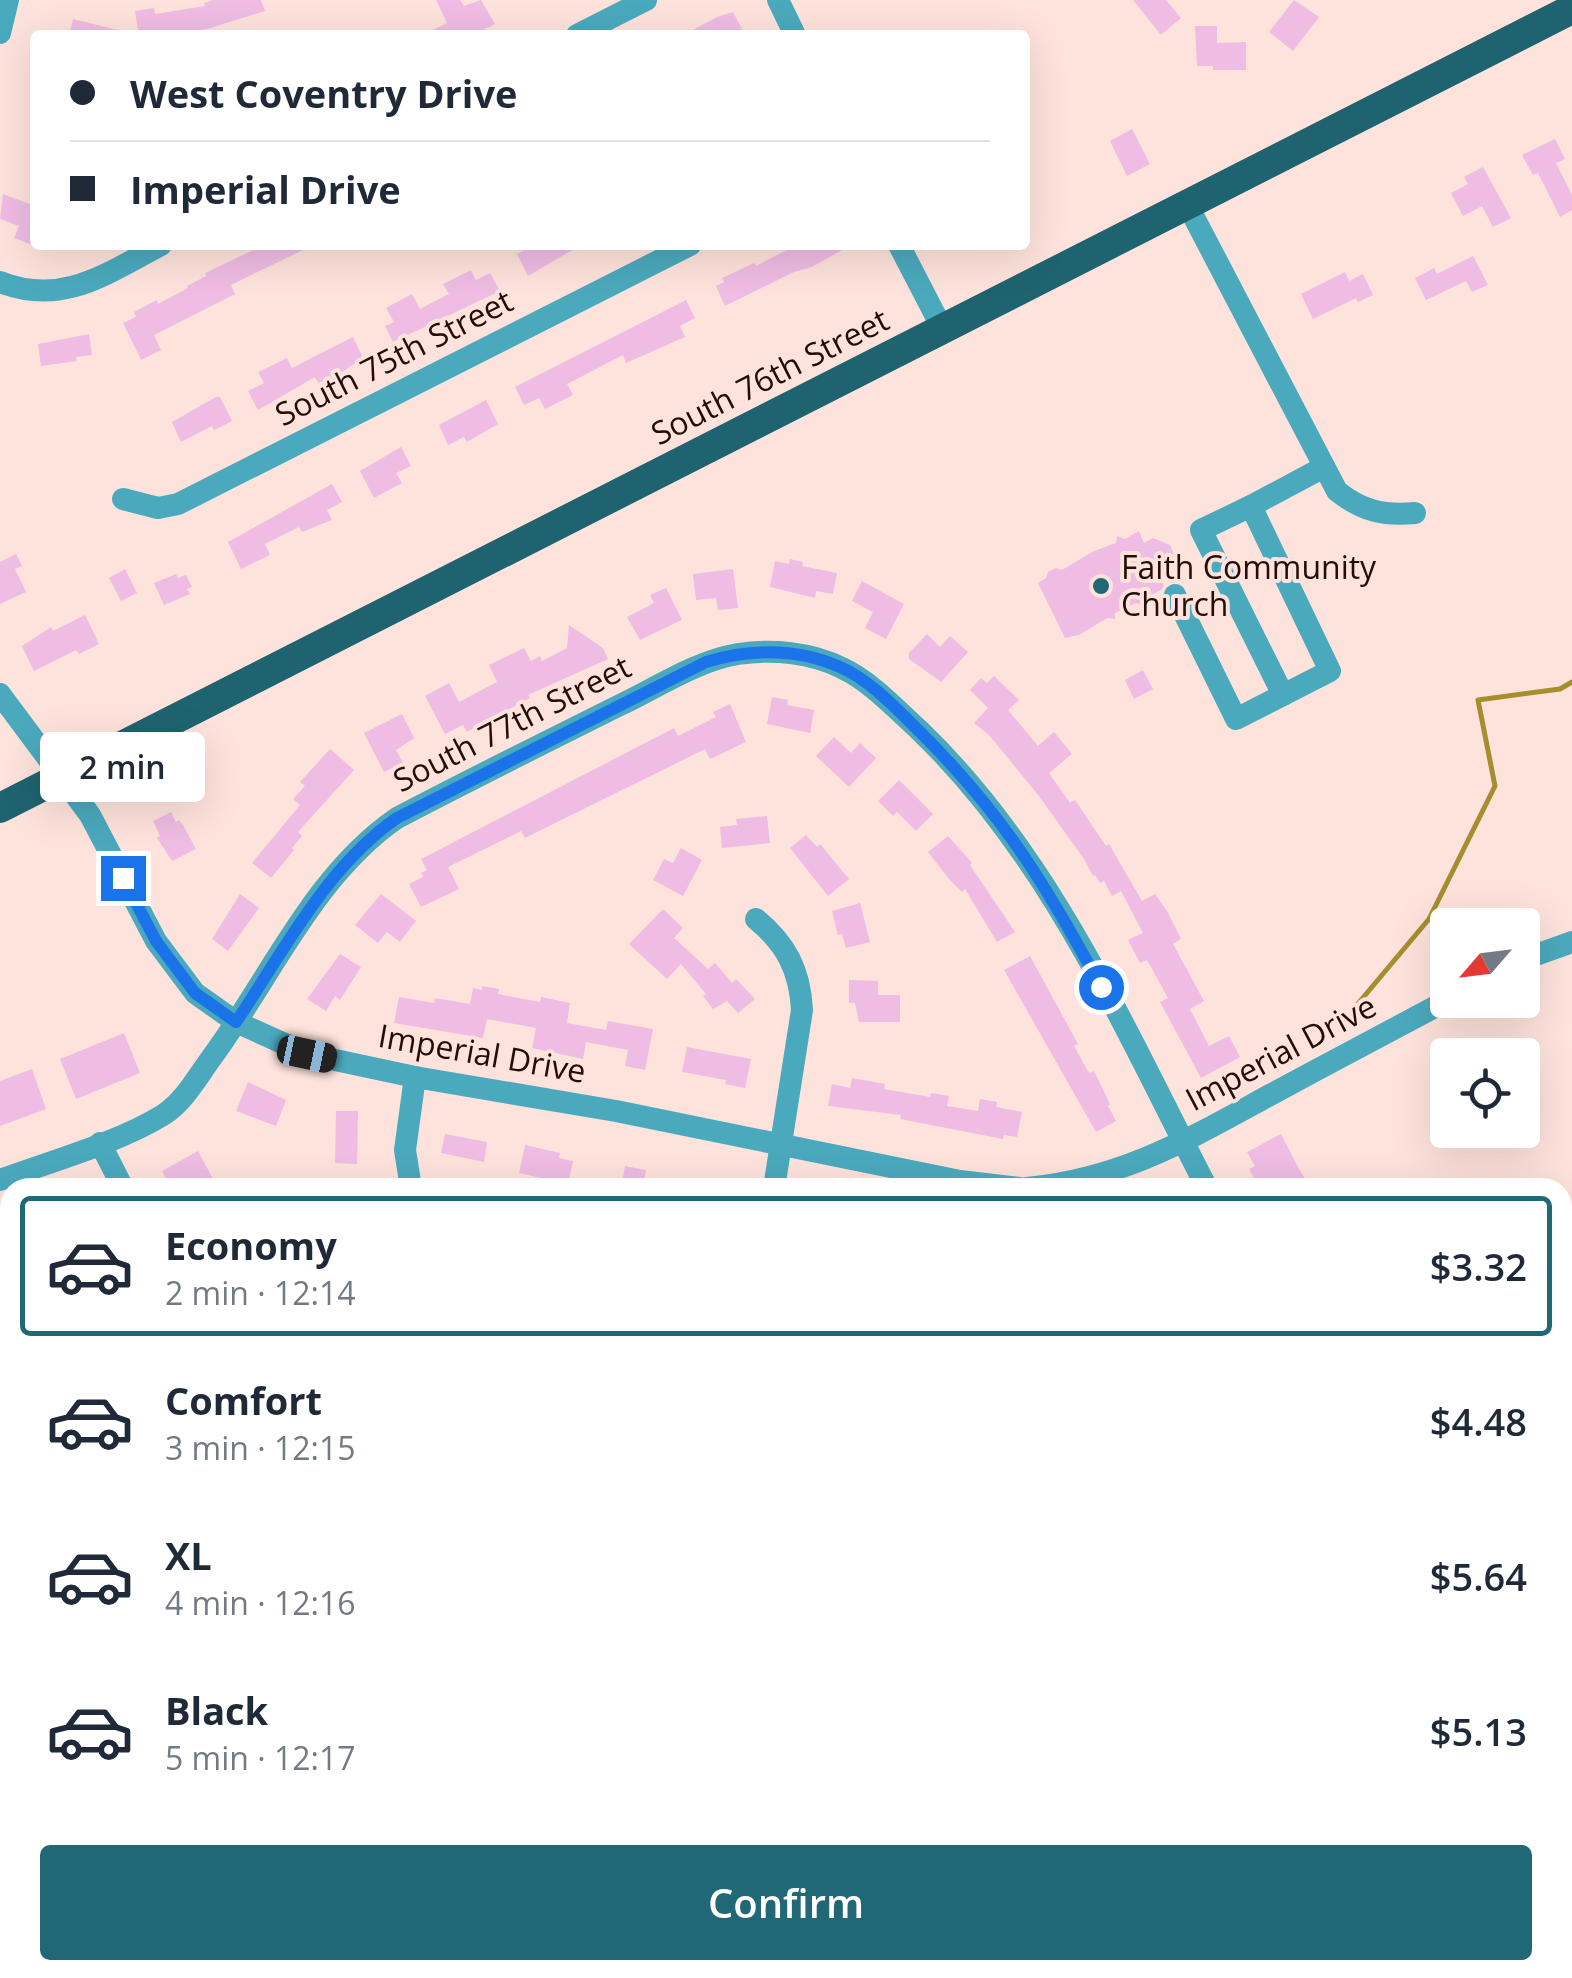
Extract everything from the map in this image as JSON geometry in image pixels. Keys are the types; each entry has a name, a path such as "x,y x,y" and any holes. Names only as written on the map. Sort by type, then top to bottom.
{"main road":[{"name":"South 76th Street","path":"0,808 1188,204 1552,10"}],"street":[{"path":"0,33 8,0"},
{"path":"586,30 646,0"},
{"path":"778,0 793,30"},
{"path":"1188,204 1337,491 1352,502 1390,515 1415,513"},
{"path":"0,282 43,293 68,290 152,250"},
{"name":"South 75th Street","path":"123,499 158,508 178,504 680,250"},
{"path":"903,250 942,328"},
{"path":"1284,695 1201,530 1324,467"},
{"path":"1175,595 1236,719 1330,671 1251,506"},
{"name":"South 77th Street","path":"5,1178 100,1143 163,1115 176,1105 347,860 372,835 397,818 706,662 763,652 804,655 842,668 895,707 941,752 1014,838 1068,925 1183,1142"},
{"name":"Imperial Drive","path":"0,694 90,815 156,941 195,993 236,1022 307,1054 945,1178"},
{"path":"756,918 777,936 790,956 801,991 802,1010 775,1178"},
{"path":"1540,954 1572,942"},
{"name":"Imperial Drive","path":"1094,1178 1183,1142 1430,1010"},
{"path":"409,1178 404,1150 415,1077"},
{"path":"1183,1142 1202,1178"},
{"path":"100,1143 118,1178"}],"building":[{"path":"261,0 265,11 201,30 138,30 135,11 154,8 155,14 205,6 204,3"},
{"path":"436,0 460,0 464,6 481,0 495,24 483,30 433,30 447,23"},
{"path":"1133,0 1166,0 1181,18 1161,35"},
{"path":"1294,0 1319,17 1293,51 1269,32"},
{"path":"733,12 742,30 692,30"},
{"path":"73,19 118,30 70,30"},
{"path":"1195,26 1217,26 1217,43 1246,42 1246,70 1197,66"},
{"path":"1132,129 1150,164 1127,176 1110,141"},
{"path":"1555,139 1565,159 1556,163 1572,195 1572,210 1560,217 1538,173 1533,175 1522,155"},
{"path":"1483,167 1511,218 1493,227 1482,206 1463,216 1451,193 1468,184 1464,177"},
{"path":"3,194 30,204 30,244 14,238 19,226 0,219"},
{"path":"253,250 303,250 231,285 235,294 154,335 161,350 141,360 123,323 136,317 134,312 188,288 205,273"},
{"path":"525,250 572,250 528,276 517,254"},
{"path":"786,250 842,250 725,306 716,286 724,282 722,278 754,263 756,266"},
{"path":"1473,256 1488,285 1472,292 1466,281 1426,300 1415,278 1434,268 1437,274"},
{"path":"471,270 476,280 490,273 500,291 393,342 385,326 394,322 386,308 412,294 420,309 449,294 443,284"},
{"path":"1345,272 1349,281 1363,274 1373,295 1358,302 1356,298 1313,319 1301,294"},
{"path":"686,300 695,318 680,326 685,337 626,363 623,355 567,384 573,395 545,409 539,398 524,405 515,387"},
{"path":"89,334 92,355 41,366 38,344"},
{"path":"353,337 363,358 318,383 315,377 258,410 248,391 264,383 258,372 287,358 292,368"},
{"path":"220,397 232,421 181,442 172,422"},
{"path":"486,400 498,424 467,442 464,437 448,445 439,425"},
{"path":"401,447 411,466 396,473 402,483 374,498 360,471"},
{"path":"332,484 342,502 327,510 332,520 302,532 299,527 265,544 270,555 241,569 228,542"},
{"name":"Faith Community Church","path":"1139,531 1144,543 1153,538 1170,545 1174,554 1171,570 1159,576 1164,586 1145,598 1142,605 1136,603 1115,613 1115,619 1107,618 1079,635 1065,638 1038,583 1048,572 1062,570 1116,543 1117,536 1125,539"},
{"path":"16,554 22,566 15,569 26,592 0,604 0,562"},
{"path":"790,559 803,562 802,566 837,573 833,594 816,591 815,598 770,587 775,561 789,564"},
{"path":"125,569 137,593 121,601 109,578"},
{"path":"733,569 738,608 718,610 716,598 696,600 693,574"},
{"path":"176,574 178,578 186,575 192,587 187,589 190,594 164,605 154,583"},
{"path":"862,581 904,604 886,639 865,628 873,612 852,601"},
{"path":"666,588 682,620 640,640 627,617 654,603 650,595"},
{"path":"85,615 99,644 79,654 76,650 34,671 22,646 51,627 53,631"},
{"path":"569,625 603,648 608,659 528,695 530,698 467,732 463,725 445,734 425,696 449,683 459,702 497,682 489,665 524,648 531,661 540,656 542,661 567,648"},
{"path":"927,634 940,647 950,636 968,652 941,682 909,659 909,653"},
{"path":"1143,670 1153,689 1134,699 1125,680"},
{"path":"994,676 1019,700 1008,710 1038,746 1054,732 1072,754 1049,773 1070,803 1075,800 1106,846 1109,844 1142,901 1155,894 1167,911 1181,939 1173,944 1204,1001 1190,1009 1209,1046 1229,1036 1240,1057 1201,1078 1160,1002 1168,998 1147,960 1140,963 1128,940 1143,933 1121,891 1112,896 1104,881 1100,883 1093,876 1039,796 989,735 974,723 988,708 970,690 981,678 987,683"},
{"path":"772,697 788,700 787,705 814,710 810,733 767,724"},
{"path":"730,704 746,742 710,759 705,749 525,838 521,831 448,867 459,889 421,907 409,884 423,877 421,873 427,870 421,859 674,728 678,736 716,717 713,712"},
{"path":"402,714 414,738 396,750 403,763 384,772 364,733"},
{"path":"834,737 851,753 860,743 876,758 849,787 816,756"},
{"path":"330,749 354,770 298,832 302,836 294,850 271,878 252,863 300,805 293,799 305,786 300,782"},
{"path":"899,780 933,814 916,831 897,812 893,816 878,801"},
{"path":"171,812 196,849 172,861 157,838 160,836 153,821"},
{"path":"767,816 770,843 722,848 720,827 737,825 736,819"},
{"path":"806,835 817,847 820,844 849,879 828,896 790,848"},
{"path":"948,836 972,863 1015,932 997,942 965,889 962,892 949,879 928,852"},
{"path":"681,848 702,860 683,896 653,880 664,859 673,863"},
{"path":"240,894 259,908 228,951 212,939"},
{"path":"381,894 416,921 400,942 387,932 378,943 355,925"},
{"path":"860,903 870,942 846,948 832,911"},
{"path":"663,909 683,928 674,938 708,969 715,963 732,983 736,979 755,999 738,1013 727,1001 713,1009 681,964 667,979 629,944"},
{"path":"340,954 361,967 340,1000 335,996 326,1011 307,999"},
{"path":"1030,956 1078,1044 1074,1046 1089,1073 1094,1071 1110,1104 1116,1121 1096,1132 1004,970"},
{"path":"849,980 878,981 878,995 900,995 900,1022 859,1022 855,1003 849,1003"},
{"path":"482,986 499,989 498,994 570,1003 567,1023 606,1030 608,1021 653,1029 645,1070 625,1066 628,1050 586,1042 583,1059 532,1048 536,1028 487,1019 483,1038 394,1023 399,997 470,1004 473,988 482,990"},
{"path":"124,1033 140,1073 76,1099 60,1059"},
{"path":"687,1047 751,1059 745,1088 725,1084 726,1080 682,1072"},
{"path":"32,1069 46,1109 0,1126 0,1081"},
{"path":"852,1078 885,1084 884,1089 930,1097 931,1093 949,1096 947,1106 978,1111 980,1099 997,1102 996,1107 1022,1112 1017,1137 1004,1135 1003,1139 900,1119 901,1115 828,1106 832,1084 850,1088"},
{"path":"248,1082 286,1100 276,1126 236,1111"},
{"path":"336,1111 358,1111 357,1164 335,1163"},
{"path":"445,1134 487,1142 484,1162 441,1153"},
{"path":"1281,1134 1305,1178 1254,1178 1249,1169 1255,1166 1247,1152"},
{"path":"525,1145 560,1153 559,1158 573,1161 569,1178 519,1173"},
{"path":"198,1151 213,1178 166,1178 162,1171"},
{"path":"625,1166 646,1170 645,1178 623,1178"}],"waterway":[{"path":"1356,1006 1429,919 1495,786 1478,700 1560,689 1572,682"}],"place":[{"name":"Faith Community Church","path":"1101,586"}],"route":[{"path":"123,878 156,941 195,993 236,1022 347,860 372,835 397,818 706,662 740,654 783,652 842,668 895,707 941,752 1014,838 1041,878 1101,987"}]}
